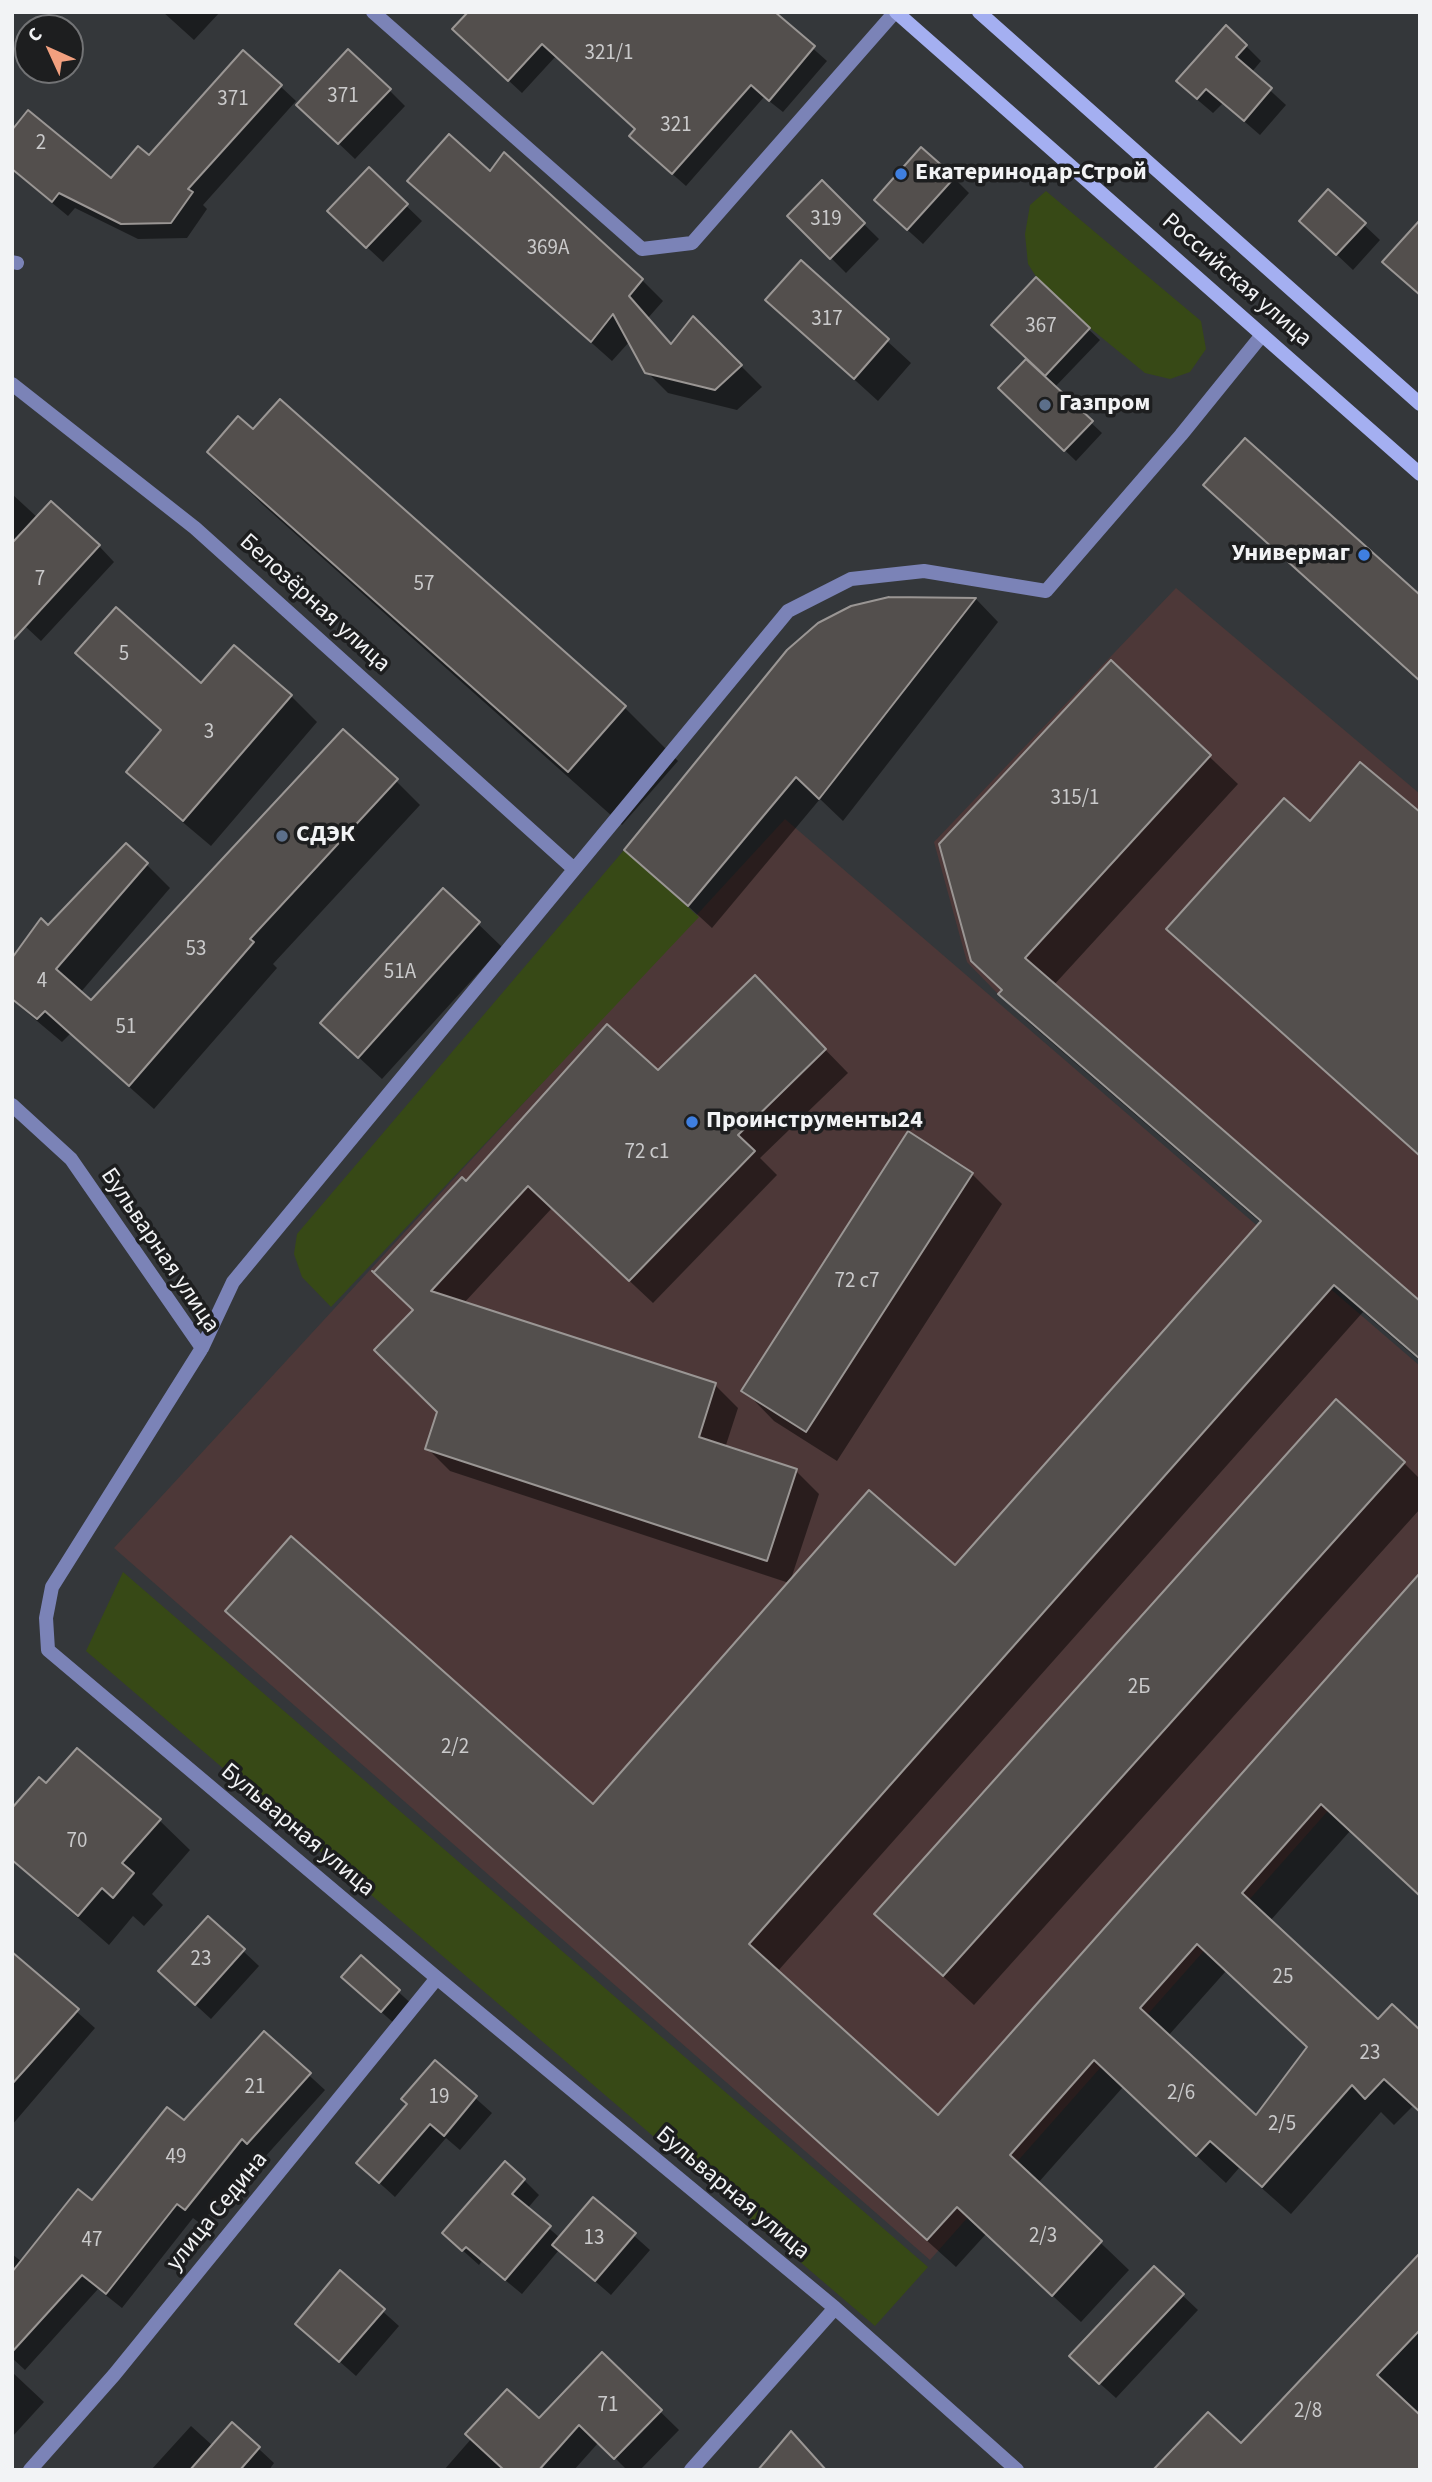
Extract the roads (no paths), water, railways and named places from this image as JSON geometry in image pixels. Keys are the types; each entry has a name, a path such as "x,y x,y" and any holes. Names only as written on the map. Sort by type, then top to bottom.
{"main road":[{"name":"Российская улица","path":"895,12 1420,474"},
{"name":"Российская улица","path":"979,12 1420,404"}],"street":[{"path":"373,12 642,248 692,243 895,12"},
{"path":"202,1348 233,1282 788,611 851,579 924,571 1045,591 1181,435 1262,334"},
{"name":"Белозёрная улица","path":"12,384 195,528 574,869"},
{"name":"Бульварная улица","path":"12,1105 71,1159 202,1348 52,1587 46,1618 48,1650 436,1978 835,2308 1017,2470"},
{"name":"улица Седина","path":"30,2470 114,2375 436,1978"},
{"path":"691,2470 835,2308"}],"place":[{"name":"Екатеринодар-Строй","path":"901,174"},
{"name":"Газпром","path":"1045,405"},
{"name":"Универмаг","path":"1364,555"},
{"name":"СДЭК","path":"282,836"},
{"name":"Проинструменты24","path":"692,1122"}]}
